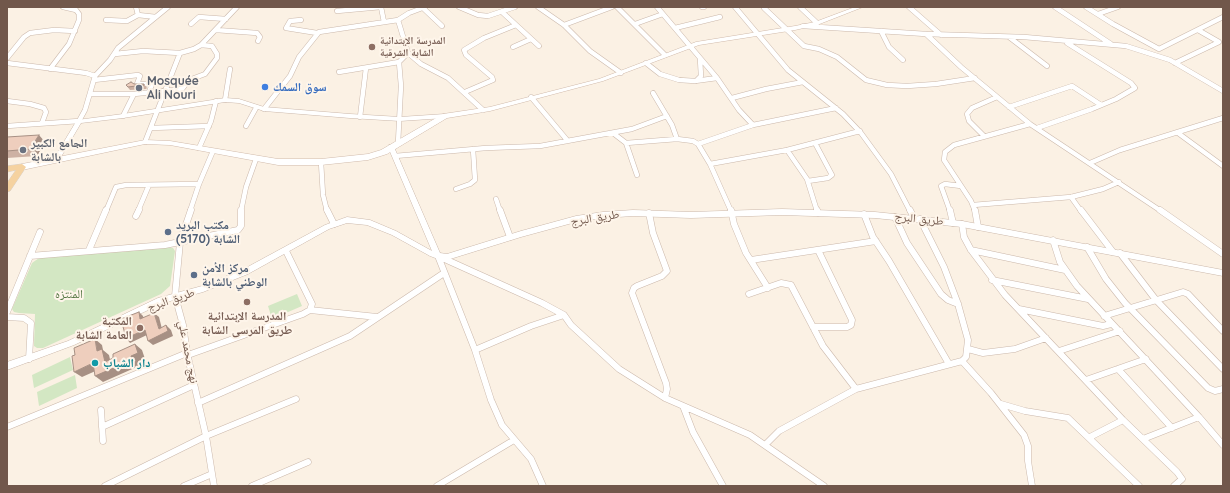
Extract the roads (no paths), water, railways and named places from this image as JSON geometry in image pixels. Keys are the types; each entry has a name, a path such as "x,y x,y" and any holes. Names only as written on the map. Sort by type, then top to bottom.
{"main road":[{"path":"7,180 10,169 146,142 170,143 256,160 290,163 321,162 368,157 376,155 392,147 445,116 483,110 585,84 621,73 690,46 714,40 786,30 818,22 857,8"},
{"path":"7,188 22,167"}],"street":[{"path":"50,69 70,44 79,20 79,14 71,8 64,7"},
{"path":"136,7 138,15"},
{"path":"56,160 79,121 95,78 120,46 168,7"},
{"path":"115,54 143,51 180,53 194,49 201,45 238,7"},
{"path":"338,11 381,7 384,22"},
{"path":"301,20 290,21 286,28 318,33 398,20 424,7 442,26"},
{"path":"459,7 484,16 515,7"},
{"path":"538,7 564,25 590,51 621,73"},
{"path":"564,25 612,7"},
{"path":"617,7 665,55"},
{"path":"656,7 717,78 739,110 753,125"},
{"path":"735,7 788,70 836,108 860,131 891,174 944,268 958,304 968,340 966,357 962,362 949,364 856,389 779,431 765,445"},
{"path":"800,7 818,22"},
{"path":"909,7 941,35"},
{"path":"1055,7 1111,44"},
{"path":"1086,7 1159,49 1170,60"},
{"path":"1098,14 1118,7"},
{"path":"764,8 794,39 803,46 830,53 864,79 872,82 907,86 936,84 975,78"},
{"path":"504,9 516,25 539,46"},
{"path":"635,24 663,14"},
{"path":"106,20 127,21 138,15 156,17"},
{"path":"191,24 199,17 226,19"},
{"path":"675,28 720,17"},
{"path":"1150,52 1223,17"},
{"path":"398,20 408,53 421,64 448,78 483,110"},
{"path":"465,92 493,80 492,76 466,55 464,50 484,38 516,25"},
{"path":"803,26 1111,44 1150,52 1170,60 1223,91"},
{"path":"7,58 24,37 30,33 54,30 75,31"},
{"path":"216,30 260,34 258,41"},
{"path":"1175,63 1218,42 1198,30"},
{"path":"881,31 889,47 902,60"},
{"path":"264,109 290,76 297,59 318,33"},
{"path":"926,34 975,78 1030,124 1119,182 1223,254"},
{"path":"1009,37 1046,66"},
{"path":"513,48 531,39"},
{"path":"1037,128 1101,106 1133,90 1135,86 1065,42"},
{"path":"90,94 134,94 182,89 189,80 205,74 216,61 217,54 212,46 201,45"},
{"path":"146,142 180,53"},
{"path":"339,72 399,62 408,53"},
{"path":"695,81 702,76 700,58"},
{"path":"398,143 401,86 399,62"},
{"path":"7,63 86,73 95,78 138,75 140,76 137,84 152,84 149,92"},
{"path":"646,63 660,74 679,80 695,81 717,78"},
{"path":"360,117 366,68"},
{"path":"225,100 230,69"},
{"path":"732,98 766,89 804,82"},
{"path":"1009,107 1072,86 1101,106"},
{"path":"653,93 672,125 678,139"},
{"path":"123,116 134,94"},
{"path":"984,136 970,121 967,114 972,108 997,97"},
{"path":"531,98 567,140"},
{"path":"7,126 79,121 123,116 225,100 239,101 256,108 360,117 400,119 445,116"},
{"path":"7,101 30,104 44,108 46,112 42,124"},
{"path":"199,148 209,126 216,101"},
{"path":"246,126 256,108"},
{"path":"698,144 753,125 836,108"},
{"path":"395,156 473,149 528,147 613,133 634,128 667,116"},
{"path":"1090,163 1120,150 1223,118"},
{"path":"978,227 973,204 944,160 945,152 954,145 1030,124"},
{"path":"151,128 209,126"},
{"path":"710,164 786,150 860,131"},
{"path":"613,133 626,143 637,175"},
{"path":"1178,133 1223,166"},
{"path":"626,143 678,139 693,141 698,144 710,164 732,213 737,231 751,260 768,288"},
{"path":"808,181 828,178 832,175 815,143"},
{"path":"392,147 438,256 475,350 502,425 534,464 543,486"},
{"path":"456,189 470,184 475,180 473,149"},
{"path":"786,150 808,181 818,213"},
{"name":"نهج محمد علي","path":"213,151 199,184 180,242 175,296 183,325 194,385 206,436 214,486"},
{"path":"30,256 153,246 180,242 240,229 246,187 256,160"},
{"path":"321,162 323,195 334,224"},
{"path":"973,204 1071,197 1103,189 1119,182"},
{"path":"89,250 116,187 122,185 199,184"},
{"path":"953,223 941,186 944,184 961,186"},
{"path":"136,216 149,185"},
{"path":"1071,197 1105,241 1117,252 1156,300 1223,369"},
{"path":"496,199 510,237"},
{"name":"طريق البرج","path":"7,366 71,342 154,304 175,296 203,289 228,279 334,224 354,220 368,222 438,256 447,257 510,237 594,216 627,213 864,214 962,224 1102,249 1223,273"},
{"path":"650,213 653,233 667,271 662,276 637,286 634,288 632,293 666,383 667,389 665,398"},
{"path":"864,214 870,232 949,364"},
{"path":"895,217 907,243 941,294 948,300 958,304"},
{"path":"962,224 964,237 971,250 992,280 1123,420 1181,477 1182,479 1174,486"},
{"path":"7,312 40,232"},
{"path":"1053,240 1058,256 1065,270 1088,299 1111,324 1120,330 1200,417 1223,445"},
{"path":"751,260 876,241"},
{"path":"1102,249 1105,241"},
{"path":"1087,247 1106,279 1130,308 1208,388 1215,391 1223,389"},
{"path":"286,250 312,304 310,310"},
{"path":"813,327 848,327 851,325 852,320 818,250"},
{"path":"971,250 1065,270"},
{"path":"438,256 460,268 542,303 564,315 570,325 615,366 665,398 750,435 824,486"},
{"path":"198,403 350,336 444,273"},
{"path":"992,280 1088,299"},
{"path":"749,294 784,282 791,285 828,353 856,389"},
{"path":"1104,316 1182,292 1186,293 1223,331"},
{"path":"1019,309 1097,325 1111,324"},
{"path":"7,427 188,354 303,314 310,310 377,318"},
{"path":"475,350 531,326 564,315"},
{"path":"7,317 24,318 31,323 29,359"},
{"path":"1059,352 1120,330"},
{"path":"968,349 983,353 1008,350 1020,348 1046,338"},
{"path":"1086,380 1146,359"},
{"path":"962,362 1000,404 1026,439 1032,486"},
{"path":"1118,369 1172,428"},
{"path":"102,427 194,385"},
{"path":"105,486 206,436 296,398"},
{"path":"1000,404 1025,411 1062,416 1072,421 1139,486"},
{"path":"683,406 693,432 723,486"},
{"path":"101,410 103,441"},
{"path":"1143,439 1200,417"},
{"path":"1090,438 1123,420"},
{"path":"437,486 514,440"},
{"path":"252,486 308,462"},
{"path":"184,486 212,474"}],"place":[{"name":"المدرسة الإبتدائية الشابة الشرقية","path":"372,47"},
{"name":"سوق السمك","path":"265,87"},
{"name":"Mosquée Ali Nouri","path":"139,88"},
{"name":"الجامع الكبير بالشابة","path":"23,150"},
{"name":"مكتب البريد الشابة (5170)","path":"168,232"},
{"name":"مركز الأمن الوطني بالشابة","path":"194,275"},
{"name":"المدرسة الإبتدائية طريق المرسى الشابة","path":"247,302"},
{"name":"المكتبة العامة الشابة","path":"140,328"},
{"name":"دار الشباب","path":"95,363"}],"park label":[{"name":"المنتزه","path":"69,294"}]}
